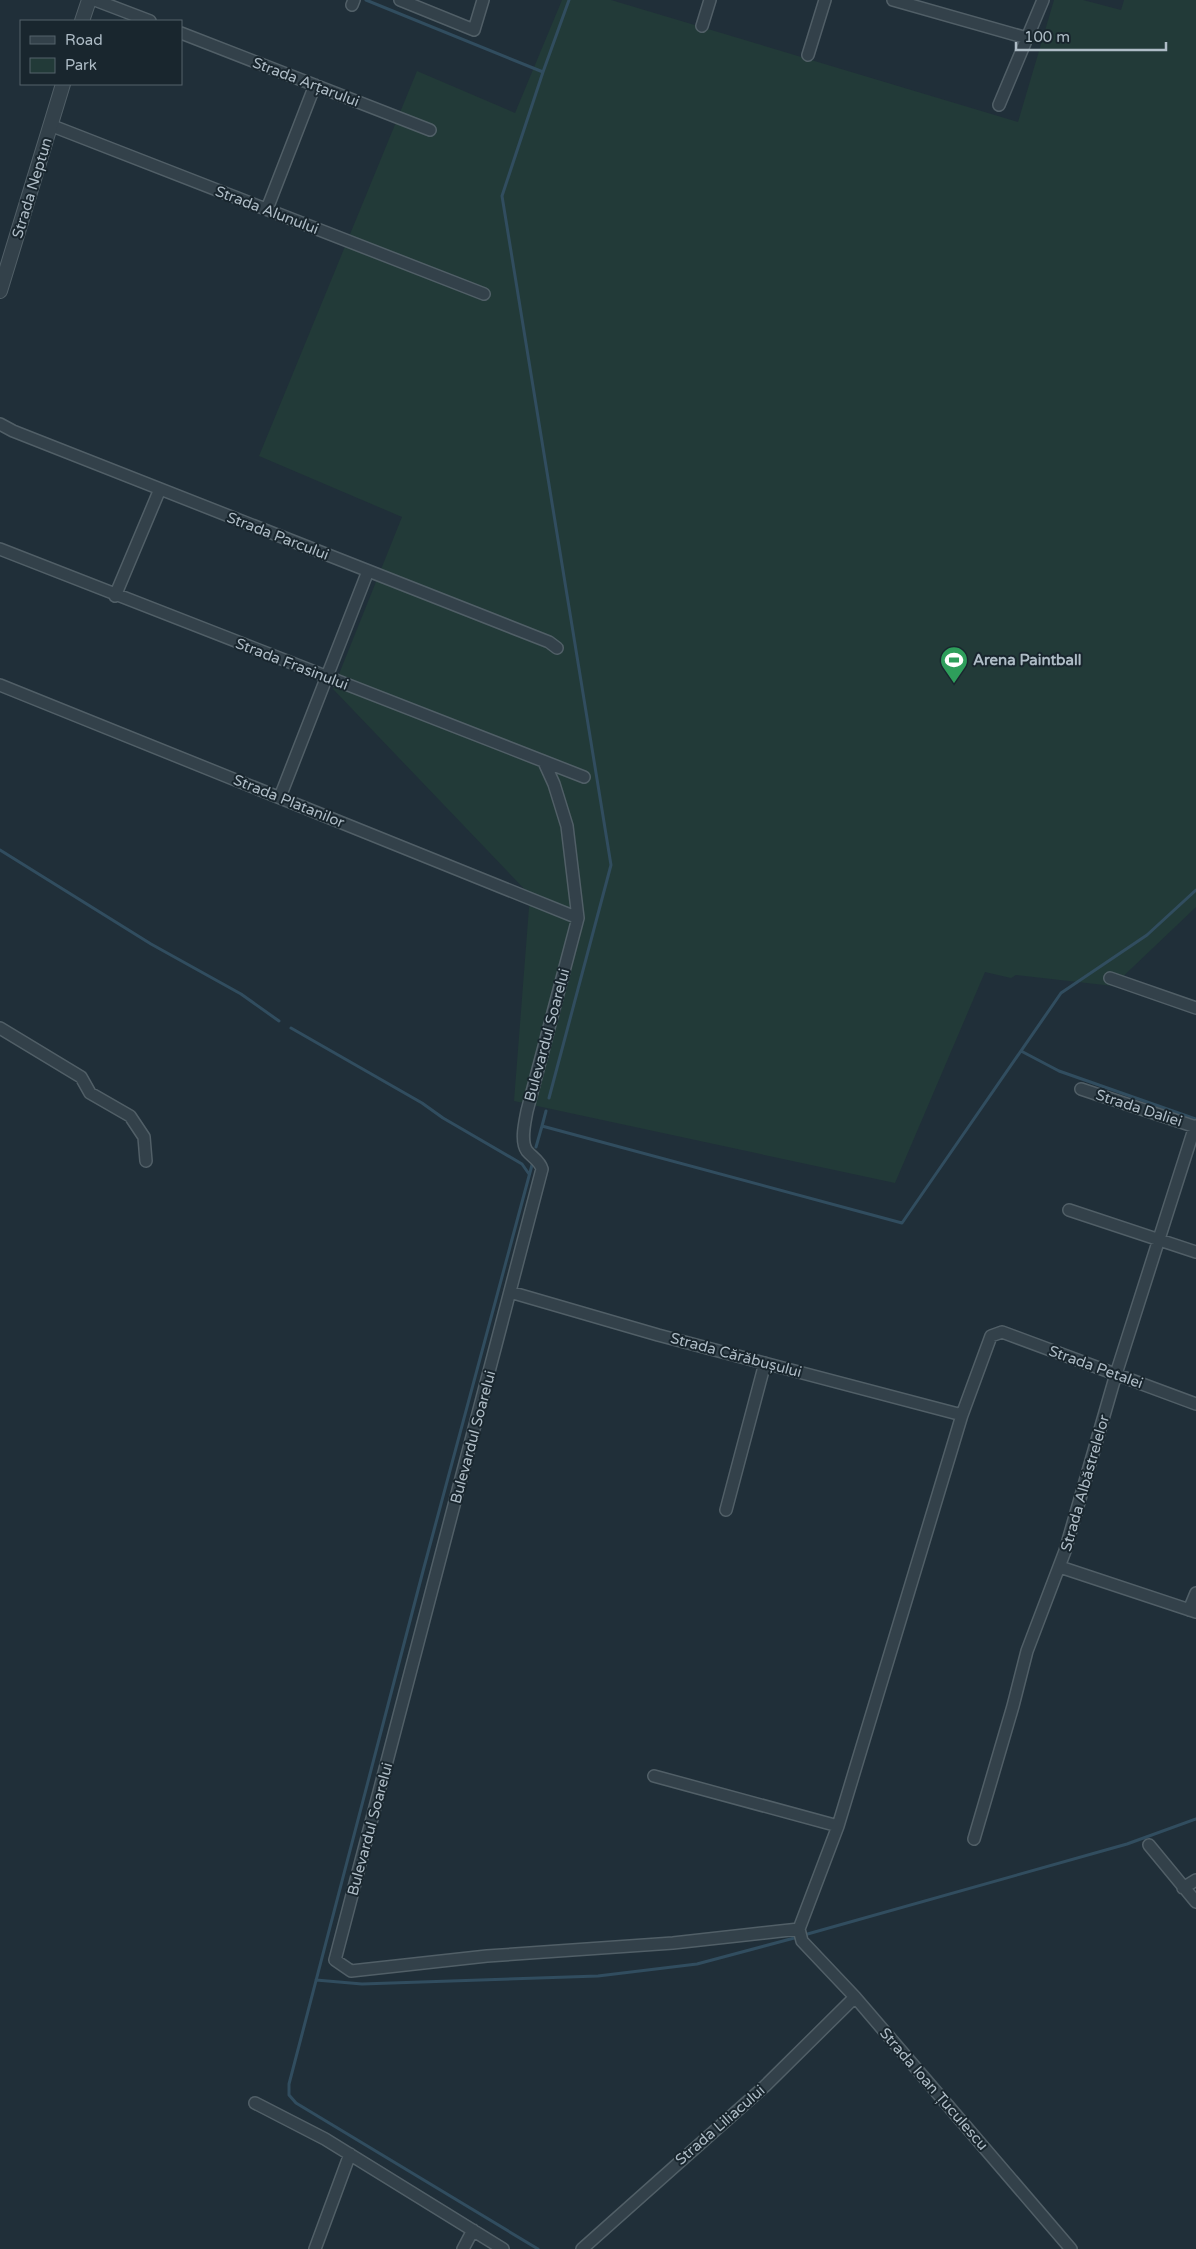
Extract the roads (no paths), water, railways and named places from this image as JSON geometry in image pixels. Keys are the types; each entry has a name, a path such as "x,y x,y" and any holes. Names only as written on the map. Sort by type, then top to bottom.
{"street":[{"path":"82,20 89,0"},
{"path":"95,0 147,20"},
{"path":"400,0 474,30 483,0"},
{"path":"702,26 710,0"},
{"path":"808,55 825,0"},
{"path":"893,0 1027,38"},
{"path":"999,105 1042,0"},
{"name":"Strada Arțarului","path":"182,34 430,130"},
{"name":"Strada Neptun","path":"0,292 63,85"},
{"path":"267,209 315,85"},
{"name":"Strada Alunului","path":"50,126 484,294"},
{"name":"Strada Parcului","path":"0,424 13,431 549,642 556,648"},
{"path":"115,596 160,489"},
{"name":"Strada Frasinului","path":"0,550 584,777"},
{"path":"280,797 368,571"},
{"name":"Strada Platanilor","path":"0,685 578,918"},
{"path":"544,762 562,806 567,826 578,918"},
{"name":"Bulevardul Soarelui","path":"578,918 527,1111 523,1135 526,1149 541,1165 542,1169 335,1960 351,1971 487,1956 673,1943 799,1929"},
{"path":"1110,978 1196,1008"},
{"path":"0,1028 81,1077 90,1093 130,1116 144,1137 146,1162"},
{"name":"Strada Daliei","path":"1081,1089 1196,1126"},
{"name":"Strada Albăstrelelor","path":"974,1839 1027,1651 1060,1567 1087,1480 1116,1374 1196,1126"},
{"path":"1069,1210 1196,1252"},
{"name":"Strada Cărăbușului","path":"510,1292 658,1335 962,1415"},
{"name":"Strada Petalei","path":"962,1415 991,1336 1002,1332 1196,1404"},
{"path":"726,1510 764,1363"},
{"path":"799,1929 838,1826 962,1415"},
{"path":"1060,1567 1193,1611 1196,1592"},
{"path":"654,1776 838,1826"},
{"path":"1149,1845 1196,1902"},
{"path":"1183,1888 1196,1880"},
{"name":"Strada Ioan Țuculescu","path":"799,1929 802,1940 855,1997 1071,2249"},
{"name":"Strada Liliacului","path":"582,2249 765,2086 855,1997"},
{"path":"255,2103 325,2139 503,2249"},
{"path":"315,2249 350,2154"},
{"path":"463,2249 473,2230"}],"waterway":[{"path":"366,0 543,72"},
{"path":"549,1098 611,865 502,196 569,0"},
{"path":"0,850 151,944 241,994 279,1021"},
{"path":"546,1111 542,1126 902,1223 1061,993 1147,935 1196,890"},
{"path":"291,1028 422,1103 443,1118 522,1164 529,1174"},
{"path":"1021,1051 1059,1071 1196,1119"},
{"path":"536,1147 542,1126"},
{"path":"532,1165 423,1571 289,2084 289,2095 296,2103 538,2249"},
{"path":"804,1935 1127,1844 1196,1819"},
{"path":"316,1980 362,1984 598,1976 697,1964 798,1937"}],"place":[{"name":"Arena Paintball","path":"954,684"}]}
